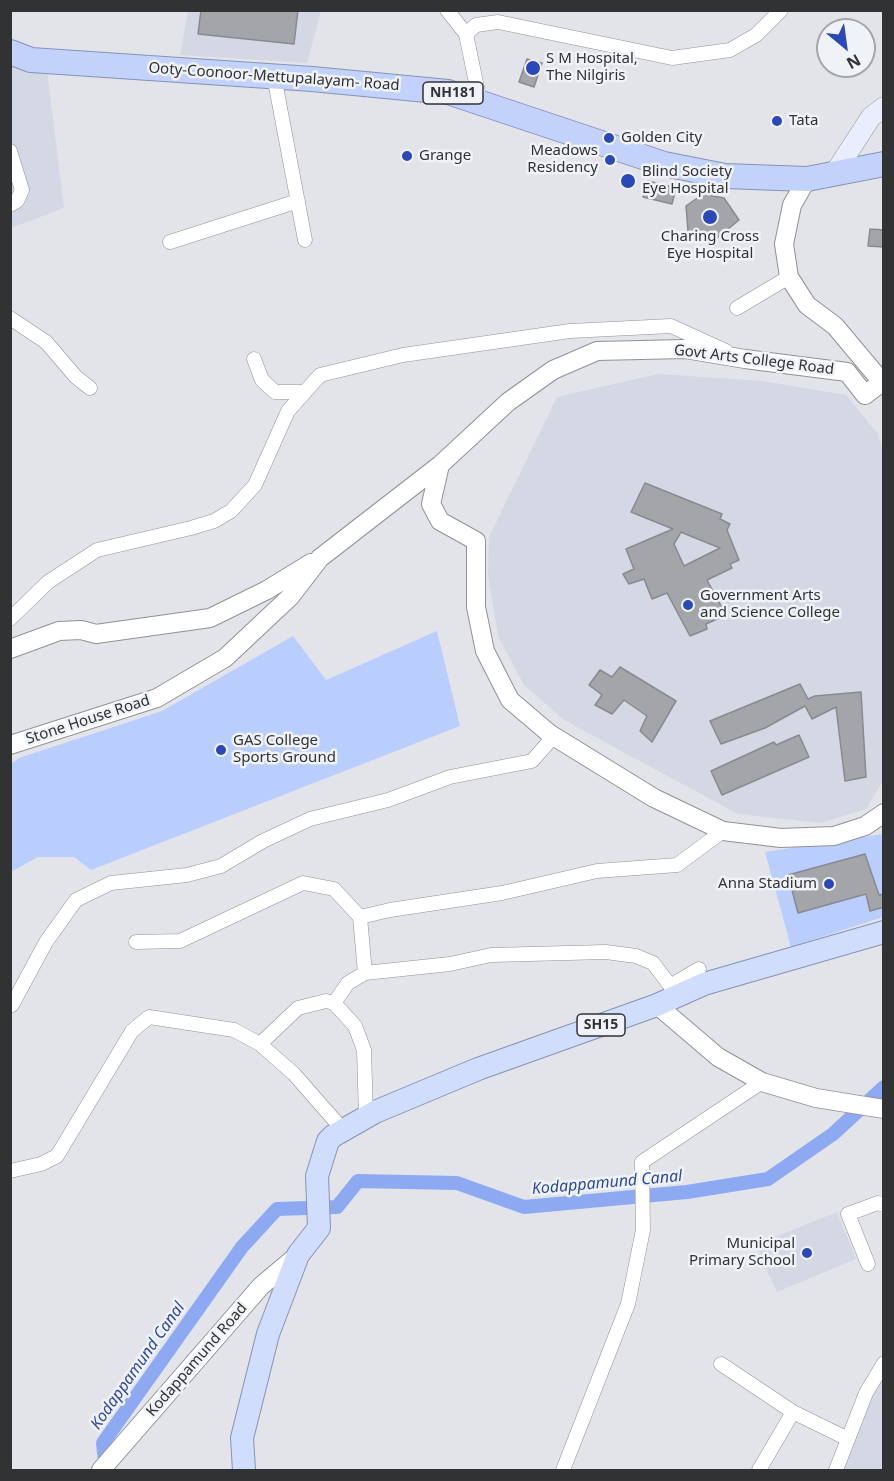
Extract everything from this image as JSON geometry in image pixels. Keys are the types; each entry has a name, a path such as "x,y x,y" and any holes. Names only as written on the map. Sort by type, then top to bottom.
{"highway":[{"name":"Ooty-Coonoor-Mettupalayam- Road","path":"10,52 31,60 274,76 448,92 664,164 725,176 807,179 882,164"}],"main road":[{"path":"834,174 871,117 884,107"},
{"path":"863,132 882,164"},
{"name":"SH15","path":"336,1136 366,1117 478,1068 657,1005 674,991 884,932"},
{"path":"244,1470 242,1438 268,1334 302,1250 318,1228 317,1176 336,1136"}],"street":[{"path":"447,10 466,34 480,102"},
{"path":"466,34 476,25 498,22 672,58 730,50 756,35 781,10"},
{"path":"274,76 305,240"},
{"path":"10,151 22,189 17,201 10,206"},
{"name":"Govt Arts College Road","path":"440,465 508,402 553,369 597,351 685,349 847,372 865,395 883,383 835,326 807,305 789,277 784,244 792,205 807,179"},
{"path":"170,242 298,201"},
{"path":"737,308 789,277"},
{"path":"10,318 46,342 76,377 90,388"},
{"path":"10,619 48,582 97,550 192,528 214,521 231,511 255,485 288,411 320,375 403,355 570,331 671,326 745,359"},
{"path":"254,359 262,380 275,392 303,392"},
{"path":"440,465 431,504 440,521 476,541 476,607 485,651 510,700 554,736 654,798 723,831 781,838 834,836 865,825 884,813"},
{"name":"Stone House Road","path":"10,745 157,698 215,664 290,597 320,558 440,465"},
{"path":"10,649 59,631 81,630 96,634 210,618 267,590 320,558"},
{"path":"12,1005 46,942 76,900 111,883 187,875 221,866 263,841 309,819 388,800 450,777 532,761 554,736"},
{"path":"360,917 502,892 597,871 676,865 723,831"},
{"path":"136,942 180,941 303,883 333,889 360,917 365,974"},
{"path":"334,1003 348,983 365,974 450,964 491,955 606,952 636,956 653,963 674,991 699,969"},
{"path":"260,1044 298,1008 326,1001 334,1003 355,1026 364,1050 366,1117"},
{"path":"657,1005 718,1057 762,1082 816,1098 884,1109"},
{"path":"10,1171 41,1164 57,1156 132,1031 149,1017 234,1030 260,1044 294,1074 336,1136"},
{"path":"563,1470 627,1304 643,1230 642,1162 762,1082"},
{"path":"867,1264 848,1214 878,1203 884,1205"},
{"name":"Kodappamund Road","path":"101,1470 261,1286 302,1250"},
{"path":"836,1470 866,1393 884,1363"},
{"path":"721,1364 793,1412 848,1439"},
{"path":"759,1470 793,1412"}],"shaded area":[{"path":"188,11 321,11 307,63 180,55"},
{"path":"11,63 47,70 64,208 11,228"},
{"name":"Government Arts and Science College","path":"658,374 763,381 846,395 878,434 884,458 884,779 866,809 821,823 738,814 564,720 524,685 498,636 488,575 489,537 557,397"},
{"name":"GAS College Sports Ground","path":"437,631 460,726 91,870 74,857 38,857 11,872 11,764 19,758 162,711 293,636 326,680"},
{"name":"Anna Stadium","path":"883,834 883,917 791,947 765,852"},
{"name":"Municipal Primary School","path":"837,1212 856,1259 777,1292 755,1245"},
{"path":"883,1376 883,1470 841,1470 858,1427"}],"building":[{"path":"201,10 298,10 294,44 198,34"},
{"path":"527,59 542,63 534,87 519,82"},
{"path":"648,181 676,188 672,204 643,197"},
{"path":"703,194 724,198 739,220 717,238 688,231 686,206"},
{"path":"870,229 884,230 884,247 868,246"},
{"path":"645,483 722,514 720,519 730,524 727,530 739,560 730,564 732,568 707,580 726,615 706,624 707,629 690,636 667,593 652,599 644,579 629,584 623,574 634,569 626,549 673,529 631,512","holes":["681,532 720,548 684,566 674,544"]},
{"path":"620,667 676,701 652,742 640,731 647,716 624,700 612,714 595,705 602,695 589,685 600,670 612,677"},
{"path":"800,684 808,699 815,696 861,692 866,777 845,781 836,707 812,719 805,706 765,728 721,744 710,721"},
{"path":"799,735 809,757 722,795 711,771 774,742 776,745"},
{"path":"865,854 879,895 884,894 884,907 870,911 866,894 798,913 788,875"}],"waterway":[{"name":"Kodappamund Canal","path":"106,1470 103,1443 242,1247 277,1209 337,1207 358,1181 457,1183 524,1207 687,1192 768,1179 833,1134 884,1087"}],"place":[{"name":"S M Hospital, The Nilgiris","path":"533,68"},
{"name":"Tata","path":"777,121"},
{"name":"Golden City","path":"609,138"},
{"name":"Grange","path":"407,156"},
{"name":"Meadows Residency","path":"610,160"},
{"name":"Blind Society Eye Hospital","path":"628,181"},
{"name":"Charing Cross Eye Hospital","path":"710,217"},
{"name":"Government Arts and Science College","path":"688,605"},
{"name":"GAS College Sports Ground","path":"221,750"},
{"name":"Anna Stadium","path":"829,884"},
{"name":"Municipal Primary School","path":"807,1253"}]}
